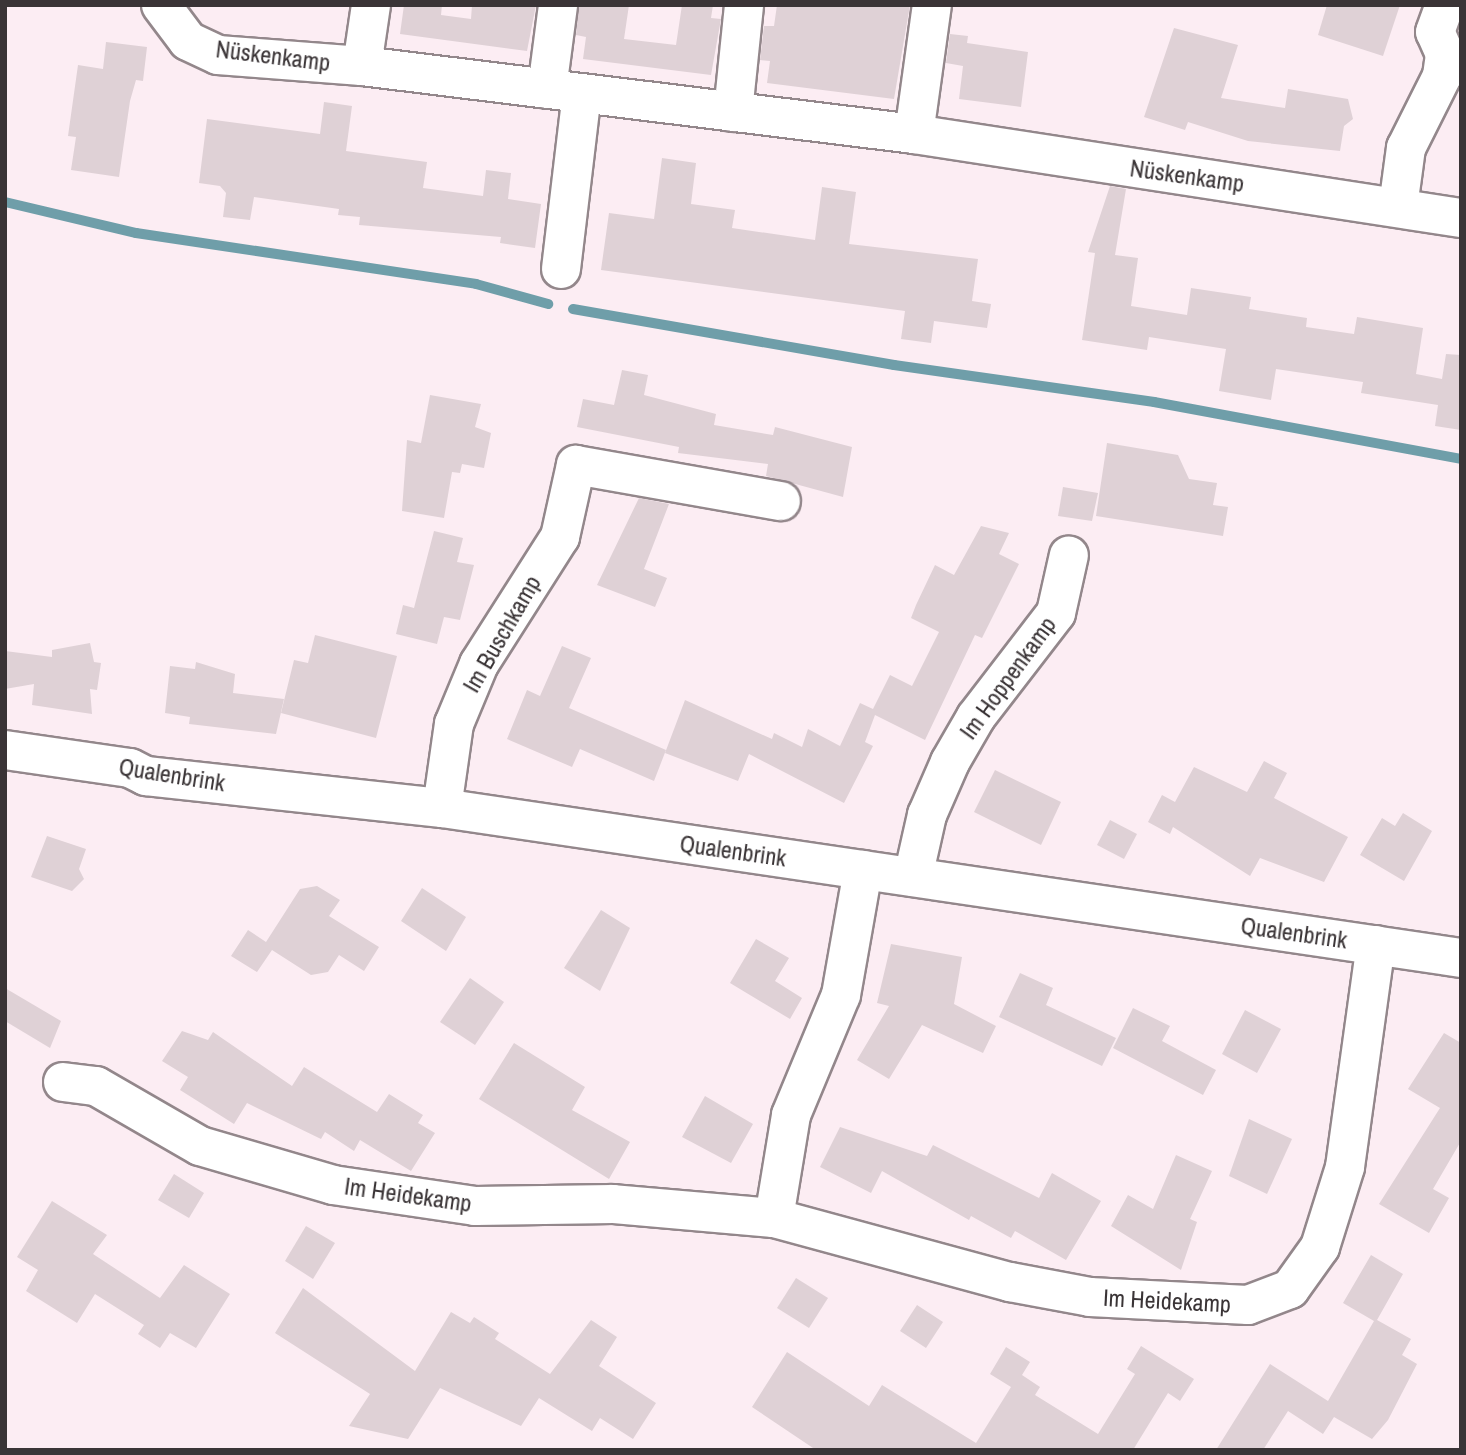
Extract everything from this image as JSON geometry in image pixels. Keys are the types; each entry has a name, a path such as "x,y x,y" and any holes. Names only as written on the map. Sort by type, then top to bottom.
{"street":[{"name":"Nüskenkamp","path":"161,5 188,41 218,55 362,66 914,134 1398,206 1461,218"},
{"name":"Nüskenkamp","path":"362,66 371,5"},
{"path":"558,5 565,91 561,270"},
{"path":"733,111 744,5"},
{"path":"914,134 932,5"},
{"path":"1398,206 1406,148 1442,76 1445,54 1435,32 1445,5"},
{"name":"Im Buschkamp","path":"442,808 454,724 480,664 559,537 576,465 780,501"},
{"name":"Im Hoppenkamp","path":"913,877 927,815 950,762 976,717 1056,613 1069,555"},
{"name":"Qualenbrink","path":"5,750 130,768 146,776 442,808 1461,958"},
{"path":"774,1218 791,1115 841,995 863,870"},
{"name":"Im Heidekamp","path":"63,1082 96,1086 200,1146 333,1185 475,1206 613,1204 774,1218 1010,1282 1090,1297 1248,1305 1290,1289 1320,1247 1345,1167 1376,945"}],"building":[{"path":"404,5 442,5 441,15 471,19 472,5 536,5 527,51 400,34"},
{"path":"579,5 629,5 624,39 676,45 682,5 713,5 711,18 721,19 711,75 583,59 586,37 576,35"},
{"path":"777,5 910,5 894,99 767,83 770,61 760,60 764,26 774,26"},
{"path":"1327,5 1400,5 1383,56 1318,35"},
{"path":"1174,28 1238,45 1221,98 1285,108 1288,89 1348,99 1353,119 1344,126 1340,151 1248,141 1188,122 1185,130 1144,117"},
{"path":"950,34 968,36 967,43 1028,52 1021,107 959,99 963,66 946,63"},
{"path":"106,42 147,47 143,81 136,80 130,101 119,177 71,170 76,137 68,136 78,65 103,69"},
{"path":"324,102 352,106 346,151 427,162 423,188 483,196 486,170 511,173 508,199 541,204 535,248 500,243 501,237 359,225 360,217 338,215 339,209 254,197 250,220 223,217 226,193 220,186 199,183 207,119 320,134"},
{"path":"662,158 696,163 691,204 735,210 732,228 815,240 822,187 856,192 849,244 978,259 972,301 991,304 987,328 934,321 931,343 901,339 905,311 601,270 609,213 654,219"},
{"path":"1110,186 1126,189 1115,255 1138,258 1131,306 1187,315 1191,288 1251,297 1249,309 1307,318 1306,327 1354,334 1357,317 1423,328 1416,374 1442,379 1446,354 1461,355 1461,430 1435,426 1438,405 1361,393 1363,382 1276,369 1271,400 1219,391 1226,349 1149,337 1147,350 1082,340 1095,253 1088,252"},
{"path":"622,370 648,375 644,395 716,414 714,425 773,435 775,427 852,447 843,497 766,476 768,464 678,453 679,447 577,427 583,399 614,405"},
{"path":"430,395 481,404 475,427 491,433 484,468 462,464 460,473 452,472 444,518 402,511 407,440 421,443"},
{"path":"1107,443 1178,455 1189,479 1217,483 1213,505 1228,507 1223,536 1096,516"},
{"path":"1063,487 1098,493 1092,521 1058,516"},
{"path":"639,498 669,504 644,569 667,578 655,607 597,585"},
{"path":"981,526 1009,533 999,554 1019,564 982,638 975,635 925,740 875,715 865,742 873,746 844,803 749,754 738,781 665,753 685,700 772,739 774,733 802,747 808,729 840,746 860,703 873,709 890,675 912,686 939,632 911,618 916,605 935,565 954,575"},
{"path":"434,531 463,538 457,562 474,565 460,620 444,617 437,644 396,634 403,605 414,608"},
{"path":"315,635 397,656 376,738 281,713 294,660 308,663"},
{"path":"90,643 94,662 101,663 97,690 90,689 92,714 32,705 34,684 5,689 5,651 52,657 52,650"},
{"path":"562,646 591,658 569,708 666,750 654,781 580,749 572,767 507,739 527,690 540,696"},
{"path":"196,662 235,674 233,693 284,699 276,734 189,724 190,717 165,713 170,666 195,669"},
{"path":"1264,761 1287,773 1274,798 1348,837 1324,882 1260,858 1250,876 1173,827 1170,834 1148,822 1162,795 1175,802 1194,767 1247,792"},
{"path":"995,770 1061,802 1041,845 974,812"},
{"path":"1403,813 1432,831 1404,881 1360,855 1382,818 1395,826"},
{"path":"1110,820 1137,834 1124,859 1097,845"},
{"path":"47,836 86,849 79,869 84,879 72,891 31,877"},
{"path":"317,886 340,900 329,916 379,947 364,971 339,955 328,972 311,975 272,950 257,972 231,956 248,930 266,942 300,889"},
{"path":"422,888 466,917 446,951 401,921"},
{"path":"601,910 630,928 600,991 564,968"},
{"path":"756,939 789,958 775,981 802,998 790,1019 730,983"},
{"path":"891,944 962,957 954,1004 996,1026 983,1053 922,1025 889,1079 857,1060 889,1006 877,1003"},
{"path":"1020,973 1053,988 1046,1005 1116,1038 1102,1066 999,1017"},
{"path":"470,978 504,1002 475,1045 440,1022"},
{"path":"5,988 61,1021 50,1048 5,1021"},
{"path":"1133,1008 1170,1026 1162,1041 1216,1070 1203,1095 1113,1048"},
{"path":"1245,1010 1281,1029 1257,1073 1222,1054"},
{"path":"182,1031 208,1040 213,1032 292,1086 304,1067 377,1112 389,1094 423,1115 418,1123 435,1133 411,1171 360,1140 354,1151 325,1132 321,1139 247,1103 234,1124 180,1090 188,1077 162,1061"},
{"path":"1444,1033 1461,1043 1461,1141 1433,1189 1449,1198 1429,1233 1379,1204 1440,1108 1408,1089"},
{"path":"514,1043 585,1087 572,1110 630,1142 609,1179 479,1099"},
{"path":"705,1096 753,1124 731,1163 682,1137"},
{"path":"1249,1119 1292,1139 1267,1194 1229,1176"},
{"path":"840,1127 927,1156 933,1145 1039,1198 1052,1173 1101,1201 1066,1260 1015,1231 1011,1238 971,1216 969,1220 882,1171 871,1193 820,1167"},
{"path":"1176,1155 1212,1171 1190,1219 1197,1222 1181,1270 1111,1226 1128,1195 1153,1209"},
{"path":"174,1174 204,1193 189,1218 158,1200"},
{"path":"52,1201 107,1235 93,1254 160,1298 184,1265 230,1294 196,1348 170,1333 160,1348 138,1334 144,1325 95,1294 77,1323 26,1291 38,1270 17,1257"},
{"path":"306,1226 335,1243 313,1279 285,1261"},
{"path":"1371,1255 1403,1274 1377,1320 1411,1339 1402,1355 1417,1364 1388,1420 1372,1439 1334,1417 1323,1434 1288,1411 1263,1450 1216,1450 1270,1364 1328,1401 1374,1321 1343,1303"},
{"path":"796,1278 828,1298 809,1328 777,1308"},
{"path":"303,1288 415,1371 451,1312 470,1323 474,1317 499,1333 495,1339 550,1374 591,1320 617,1337 599,1366 656,1403 633,1439 600,1418 592,1431 539,1398 521,1426 440,1388 408,1439 349,1426 370,1394 275,1333"},
{"path":"917,1305 943,1322 926,1348 900,1331"},
{"path":"1141,1346 1194,1379 1180,1401 1168,1393 1133,1450 816,1450 752,1407 787,1352 869,1406 882,1385 976,1443 1011,1387 990,1374 1006,1347 1030,1362 1022,1375 1040,1387 1035,1395 1098,1434 1135,1374 1127,1369"}],"waterway":[{"path":"5,202 136,233 476,284 548,304"},
{"path":"573,309 894,365 1154,402 1461,459"}]}
